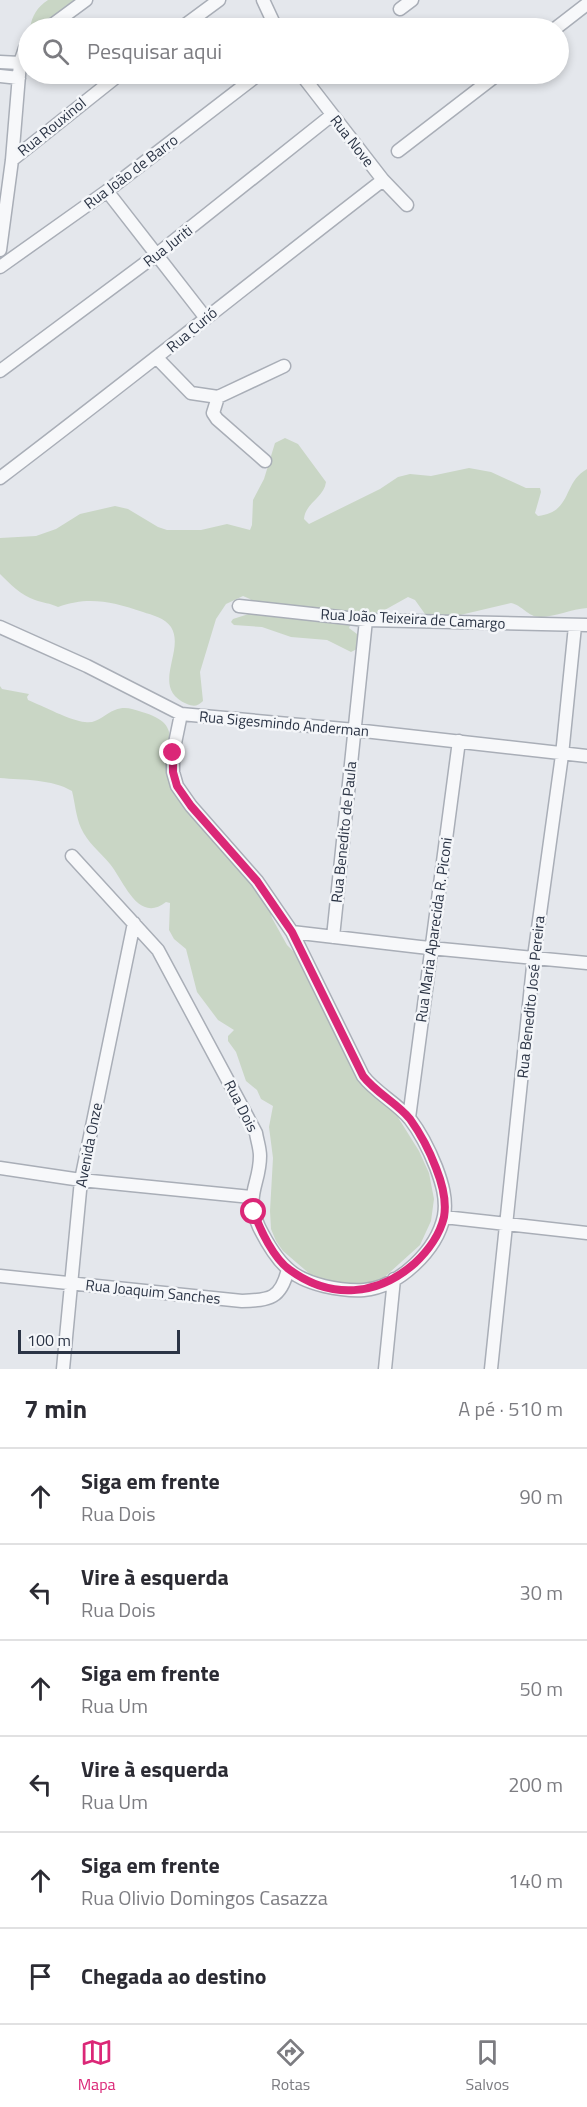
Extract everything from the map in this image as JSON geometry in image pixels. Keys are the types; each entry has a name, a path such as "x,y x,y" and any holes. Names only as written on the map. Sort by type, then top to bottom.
{"street":[{"path":"62,18 86,0"},
{"path":"195,18 219,0"},
{"path":"263,0 271,18"},
{"path":"400,9 412,0"},
{"path":"568,18 587,2"},
{"path":"0,62 18,63"},
{"path":"0,76 18,78"},
{"path":"0,250 19,84"},
{"name":"Rua Rouxinol","path":"12,160 107,84"},
{"name":"Rua João de Barro","path":"0,267 108,191 246,84"},
{"name":"Rua Nove","path":"309,84 383,180 407,205"},
{"path":"398,151 485,84"},
{"name":"Rua Juriti","path":"0,371 156,255 332,115"},
{"name":"Rua Curió","path":"0,478 383,180"},
{"path":"108,191 205,317"},
{"path":"157,358 191,393 218,397 284,366"},
{"path":"218,397 213,413 217,419 266,461"},
{"name":"Rua João Teixeira de Camargo","path":"239,606 366,620 581,625"},
{"name":"Rua Benedito de Paula","path":"333,937 366,620"},
{"name":"Rua Benedito José Pereira","path":"491,1369 534,957 581,625"},
{"name":"Rua Sigesmindo Anderman","path":"0,627 87,666 181,714 355,730 587,756"},
{"path":"181,714 173,753 173,772 177,786 191,806 257,881 292,932 363,1076 370,1085 409,1118 435,1165 444,1192 444,1217 587,1233"},
{"name":"Rua Maria Aparecida R. Piconi","path":"409,1118 459,741"},
{"name":"Rua Dois","path":"72,856 158,950 256,1133 260,1156 252,1197 254,1212 260,1228 288,1269 314,1283 340,1290 366,1290 382,1286 405,1272 422,1257 435,1239 444,1217"},
{"name":"Avenida Onze","path":"63,1369 81,1180 134,923"},
{"path":"292,932 587,963"},
{"path":"0,1168 81,1180 252,1197"},
{"name":"Rua Joaquim Sanches","path":"0,1276 242,1301 261,1300 275,1296 284,1286 288,1269"},
{"path":"385,1369 394,1279"}],"green space":[{"path":"48,0 76,0 65,9 68,18 33,18"},
{"path":"285,438 298,444 326,482 325,488 305,513 304,519 309,524 380,489 398,477 410,474 431,476 469,468 491,472 526,488 540,488 535,513 538,516 557,509 579,475 587,469 587,608 540,617 511,603 439,620 425,614 415,600 408,597 374,616 351,623 349,628 357,634 359,643 357,649 351,652 327,640 291,637 262,627 234,625 231,622 233,619 258,609 250,599 243,596 226,604 216,619 200,672 203,701 194,706 176,697 171,689 169,679 174,637 171,627 165,621 132,608 111,603 90,601 58,607 25,596 0,574 0,538 36,536 56,529 80,514 115,506 128,509 167,530 201,530 227,524 250,530 253,500 264,479 275,443"},
{"path":"0,686 2,689 29,694 28,700 79,721 94,722 115,710 125,708 153,716 166,725 170,738 168,766 245,871 254,888 266,896 272,918 287,945 318,976 359,1073 394,1111 419,1151 429,1173 434,1199 431,1221 420,1245 378,1283 365,1289 332,1285 311,1275 283,1251 276,1241 271,1229 270,1211 273,1158 269,1127 273,1106 261,1099 257,1090 246,1081 236,1052 228,1041 228,1036 234,1030 218,1020 197,992 186,949 174,939 169,930 170,903 166,902 147,908 133,898 110,864 84,833 78,819 72,791 46,782 0,778"}],"route":[{"path":"173,753 173,772 177,786 191,806 257,881 292,932 363,1076 370,1085 409,1118 423,1142 435,1165 444,1192 445,1204 440,1228 422,1257 394,1279 382,1286 366,1290 340,1290 314,1283 288,1269 260,1228 254,1212"}]}
